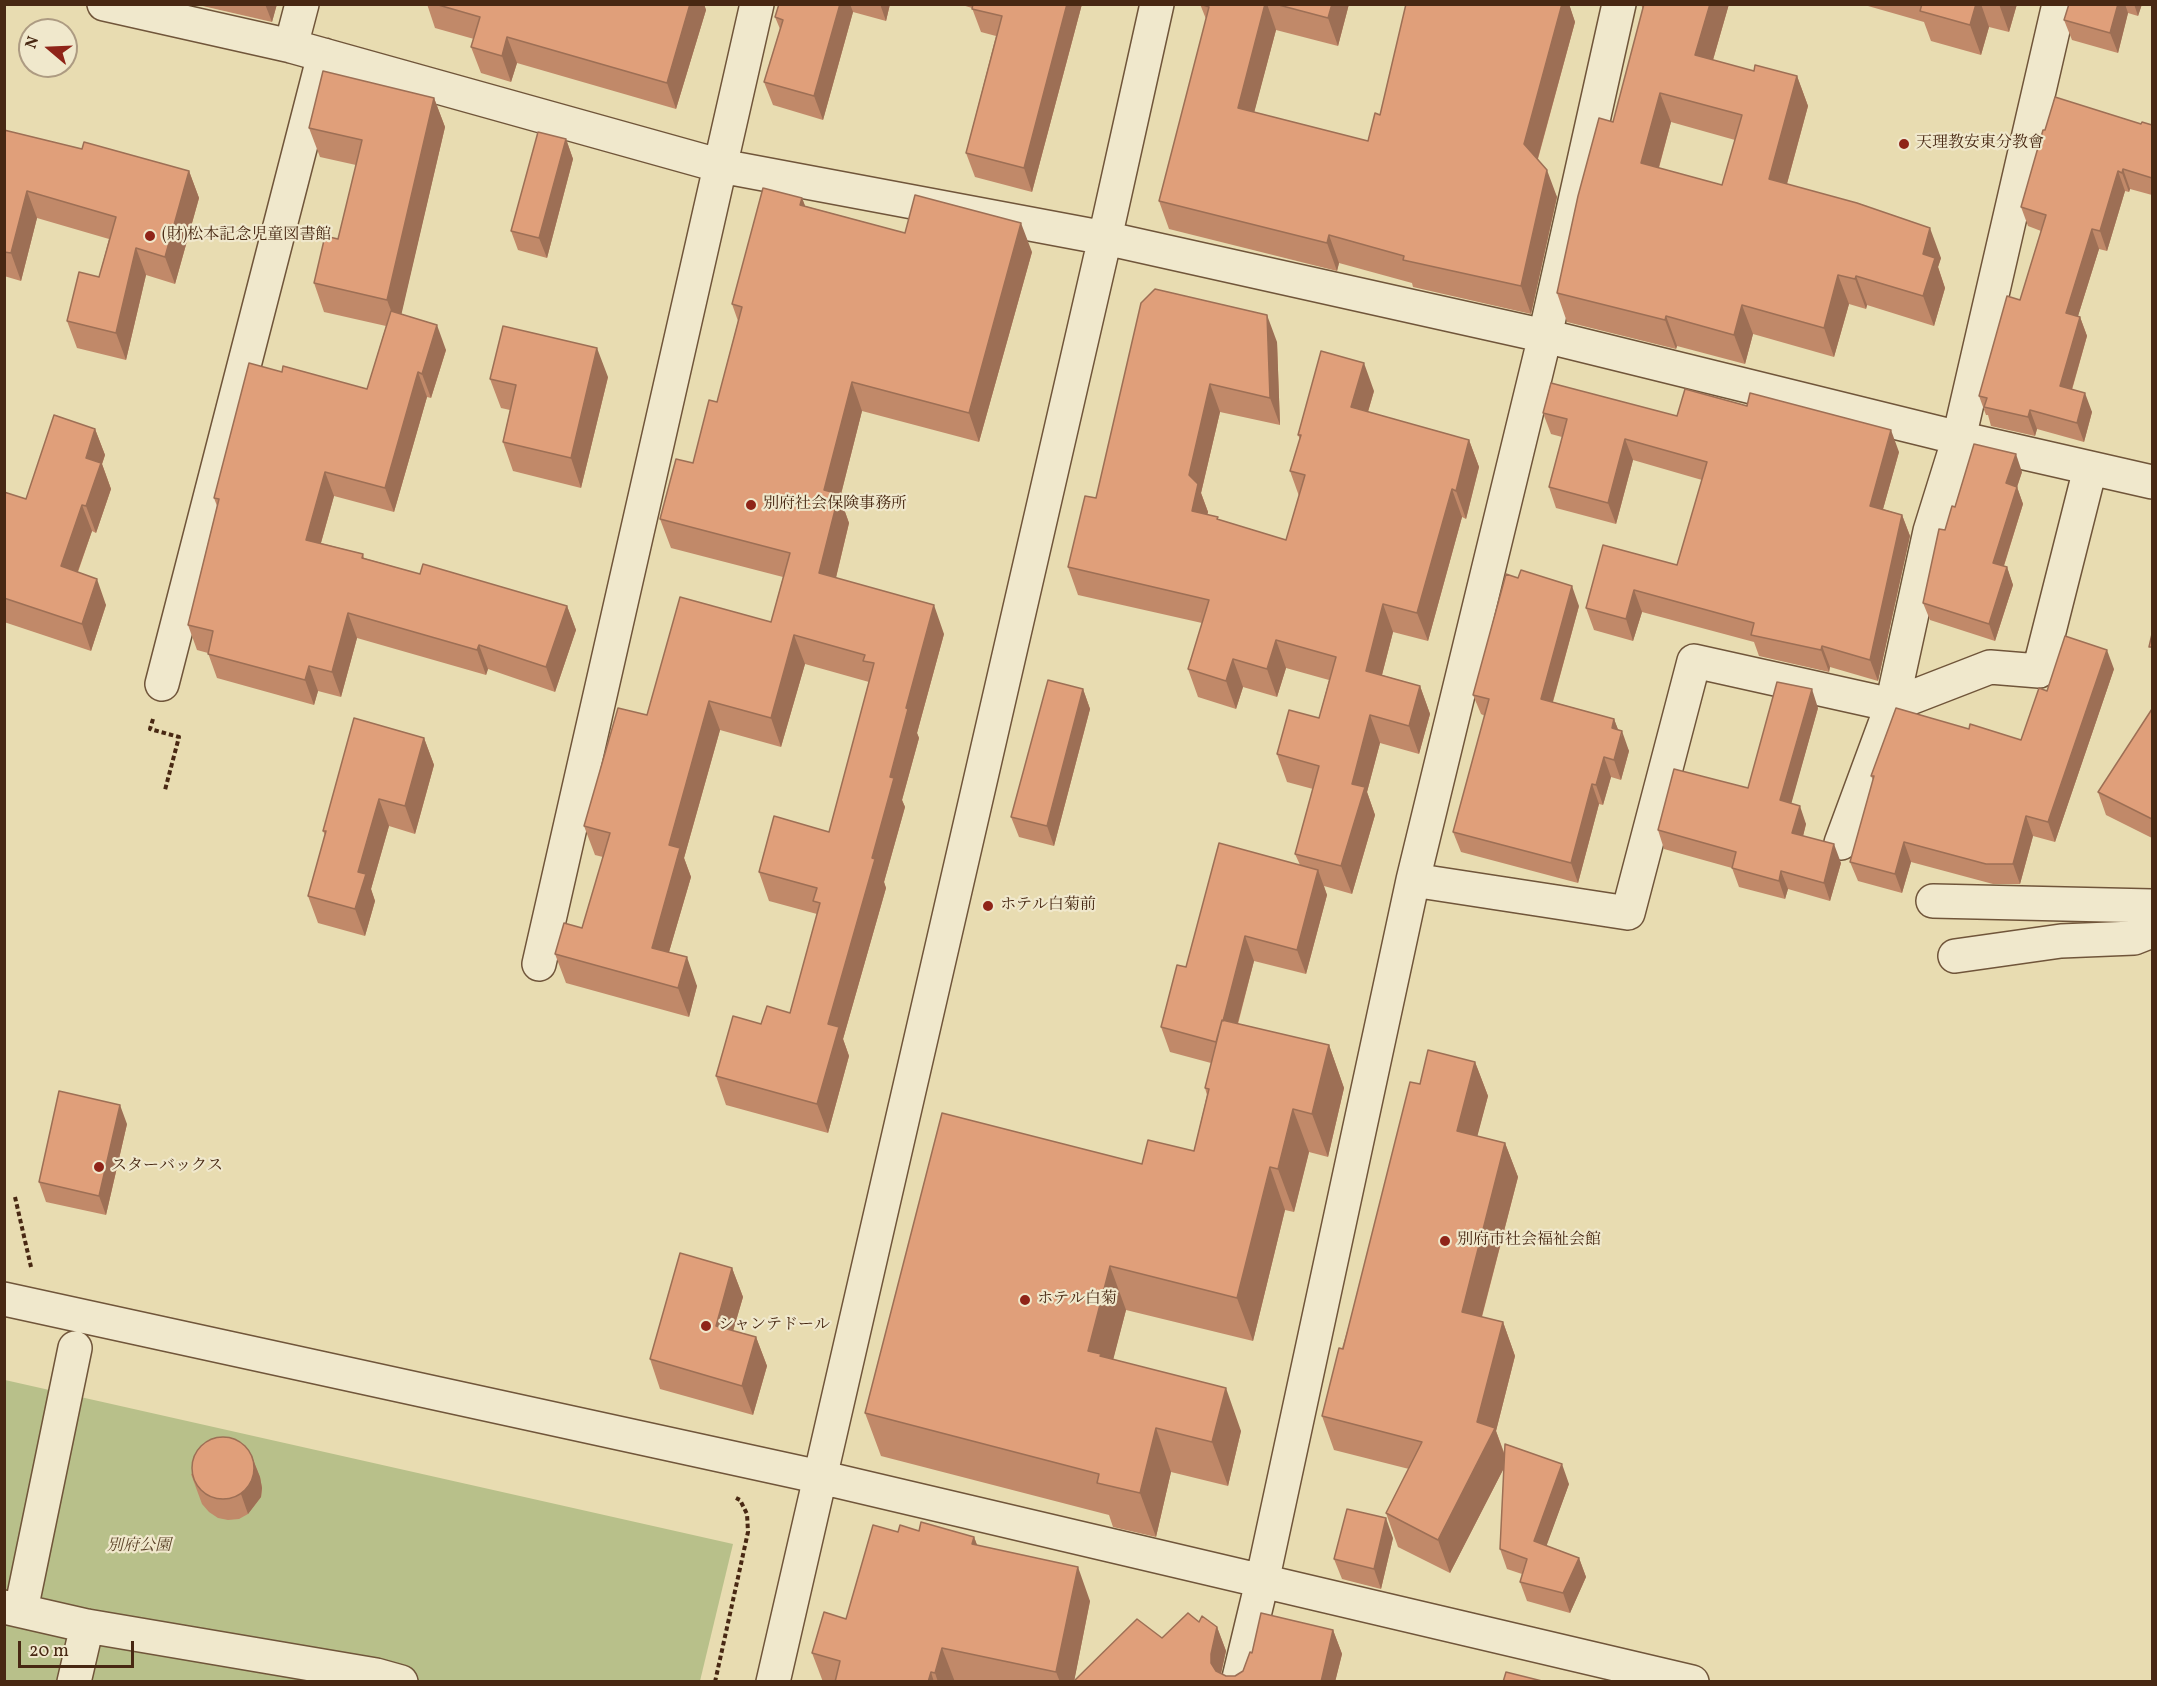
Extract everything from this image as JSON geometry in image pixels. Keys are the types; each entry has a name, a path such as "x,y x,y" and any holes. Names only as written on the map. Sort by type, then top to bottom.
{"street":[{"path":"104,4 291,46 721,166 1106,238 1545,336 1959,438 2152,482"},
{"path":"291,46 302,4"},
{"path":"539,964 758,4"},
{"path":"773,1682 1106,238 1157,4"},
{"path":"1238,1682 1262,1582 1413,880 1545,336 1619,4"},
{"path":"1841,843 1893,705 1930,531 1959,438 2059,4"},
{"path":"162,684 324,55"},
{"path":"1413,880 1628,912 1694,661 1893,705 1990,667 2040,671 2090,469"},
{"path":"1933,901 2152,906"},
{"path":"1955,956 2061,941 2134,938 2152,931"},
{"path":"4,1299 820,1477 1692,1682"},
{"path":"75,1348 13,1609 87,1626 376,1675 401,1682"},
{"path":"74,1682 87,1626"}],"path":[{"path":"162,684 150,729 179,737 165,790"},
{"path":"15,1197 33,1274"},
{"path":"715,1682 748,1532 747,1514 740,1500 730,1495"}],"green space":[{"name":"別府公園","path":"5,1380 733,1544 700,1681 5,1682"}],"building":[{"path":"435,4 690,4 667,83 507,37 502,56 471,47 480,17"},
{"path":"779,4 840,4 814,96 764,82 783,20 775,17"},
{"path":"973,4 1067,4 1024,168 966,153 1002,16 972,9"},
{"path":"1200,4 1265,4 1238,108 1368,141 1375,113 1380,115 1406,4 1562,4 1524,144 1547,170 1521,286 1403,260 1404,256 1329,235 1327,243 1159,201 1209,7"},
{"path":"1275,4 1332,4 1328,18"},
{"path":"1644,4 1710,4 1695,55 1754,71 1755,65 1797,76 1769,179 1857,203 1930,228 1923,254 1935,258 1923,296 1856,276 1855,279 1838,275 1824,328 1742,305 1734,335 1666,316 1665,320 1557,293 1578,196 1599,118 1613,122","holes":["1660,93 1742,115 1722,185 1641,163"]},
{"path":"1922,4 1976,4 1970,25 1920,11"},
{"path":"2069,4 2118,4 2110,33 2064,20"},
{"path":"323,71 434,98 387,300 314,283 325,236 338,239 362,140 309,128"},
{"path":"2055,97 2141,124 2142,122 2152,125 2152,178 2123,169 2122,173 2118,171 2100,231 2092,229 2066,313 2080,317 2060,386 2085,393 2077,423 2030,410 2028,417 1984,407 1987,398 1979,396 2007,296 2020,300 2046,215 2021,207"},
{"path":"4,130 82,149 84,142 189,171 165,257 136,248 116,333 67,321 79,272 99,277 116,217 27,191 11,253 4,252"},
{"path":"538,132 566,139 539,238 511,231"},
{"path":"763,188 802,198 800,205 905,233 915,195 1021,223 969,413 852,382 824,490 839,494 819,573 934,605 906,708 908,709 890,777 894,778 872,858 875,859 828,1024 839,1027 817,1104 716,1076 733,1016 761,1024 767,1006 790,1013 820,903 813,901 817,888 759,872 774,816 829,832 874,663 863,661 865,655 794,635 771,718 709,701 669,845 680,848 652,948 687,957 678,988 555,954 564,923 582,928 610,833 584,826 618,708 647,715 680,597 771,622 790,553 660,519 676,459 693,463 709,400 717,402 742,307 732,304"},
{"path":"1155,289 1267,315 1270,398 1210,384 1189,475 1198,484 1192,511 1218,517 1217,519 1286,540 1305,475 1290,471 1321,351 1364,363 1351,407 1469,440 1456,491 1452,489 1417,613 1383,604 1366,671 1420,686 1409,726 1370,715 1352,784 1365,787 1341,866 1295,854 1319,766 1277,754 1289,710 1319,718 1336,657 1276,640 1267,669 1233,659 1226,681 1188,669 1209,600 1068,567 1085,496 1096,498 1141,303"},
{"path":"391,311 437,325 422,374 418,372 385,488 325,472 306,540 363,554 362,558 420,574 423,564 567,606 546,667 479,645 477,650 348,613 332,672 309,666 305,680 208,654 213,631 188,625 219,499 214,498 249,363 282,372 283,366 367,389"},
{"path":"503,326 597,348 571,458 503,442 516,385 490,379"},
{"path":"1551,383 1677,416 1685,389 1747,406 1750,393 1891,430 1870,506 1902,515 1870,660 1822,646 1821,650 1751,635 1754,623 1634,590 1626,619 1586,608 1603,545 1677,565 1707,462 1625,439 1608,503 1549,487 1567,419 1543,413"},
{"path":"54,415 95,429 86,458 101,463 86,506 82,505 61,566 97,579 82,624 4,598 4,492 26,499"},
{"path":"1974,444 2016,454 2006,483 2017,487 1993,563 2007,567 1989,624 1923,603 1939,529 1945,530 1952,506 1955,507"},
{"path":"1521,570 1572,586 1541,699 1614,719 1612,728 1622,731 1614,760 1604,757 1596,785 1592,784 1571,863 1453,832 1489,699 1473,695 1506,574 1518,578"},
{"path":"2065,636 2107,650 2048,822 2026,816 2013,864 1986,864 1904,842 1895,874 1850,862 1874,776 1871,776 1896,708 1969,729 1970,724 2021,740 2039,688 2047,691"},
{"path":"1048,680 1083,689 1047,826 1011,817"},
{"path":"1777,682 1812,689 1780,800 1800,806 1792,833 1834,844 1824,883 1781,871 1779,881 1732,868 1736,852 1658,830 1674,769 1748,788"},
{"path":"2152,709 2152,819 2098,792"},
{"path":"354,718 424,738 405,806 379,799 358,872 366,874 355,909 308,896"},
{"path":"1219,843 1318,870 1297,950 1245,936 1216,1042 1161,1027 1177,965 1186,967"},
{"path":"1222,1020 1329,1045 1312,1114 1293,1109 1278,1169 1270,1167 1237,1298 1110,1266 1088,1351 1226,1388 1212,1442 1156,1428 1140,1493 1097,1483 1099,1474 865,1413 942,1113 1142,1164 1148,1140 1194,1151 1209,1089 1205,1088"},
{"name":"別府市社会福祉会館","path":"1428,1050 1475,1062 1457,1131 1505,1143 1462,1312 1503,1322 1477,1422 1495,1428 1438,1540 1386,1513 1422,1442 1322,1416 1339,1348 1343,1349 1410,1082 1420,1084"},
{"path":"59,1091 120,1105 99,1196 39,1182"},
{"path":"680,1253 732,1268 716,1326 756,1337 742,1386 650,1359"},
{"path":"217,1437 229,1437 245,1446 252,1456 254,1468 252,1480 245,1490 229,1499 217,1499 206,1494 197,1485 192,1474 192,1462 197,1451 206,1442"},
{"path":"1505,1444 1562,1464 1534,1541 1579,1558 1563,1593 1520,1582 1527,1559 1500,1549"},
{"path":"1347,1509 1386,1518 1374,1569 1334,1559"},
{"path":"921,1522 974,1537 972,1544 1078,1567 1056,1672 942,1648 935,1673 931,1672 928,1682 835,1682 840,1661 812,1653 824,1612 846,1619 873,1525 898,1532 900,1525 919,1531"},
{"path":"1188,1613 1199,1622 1202,1616 1217,1627 1211,1663 1216,1671 1226,1676 1235,1676 1243,1671 1250,1652 1252,1653 1261,1613 1333,1630 1321,1682 1073,1682 1137,1619 1162,1638"},
{"path":"1506,1672 1546,1682 1503,1682"}],"place":[{"name":"天理教安東分教會","path":"1904,144"},
{"name":"(財)松本記念児童図書館","path":"150,236"},
{"name":"別府社会保険事務所","path":"751,505"},
{"name":"ホテル白菊前","path":"988,906"},
{"name":"スターバックス","path":"99,1167"},
{"name":"別府市社会福祉会館","path":"1445,1241"},
{"name":"ホテル白菊","path":"1025,1300"},
{"name":"シャンテドール","path":"706,1326"}]}
